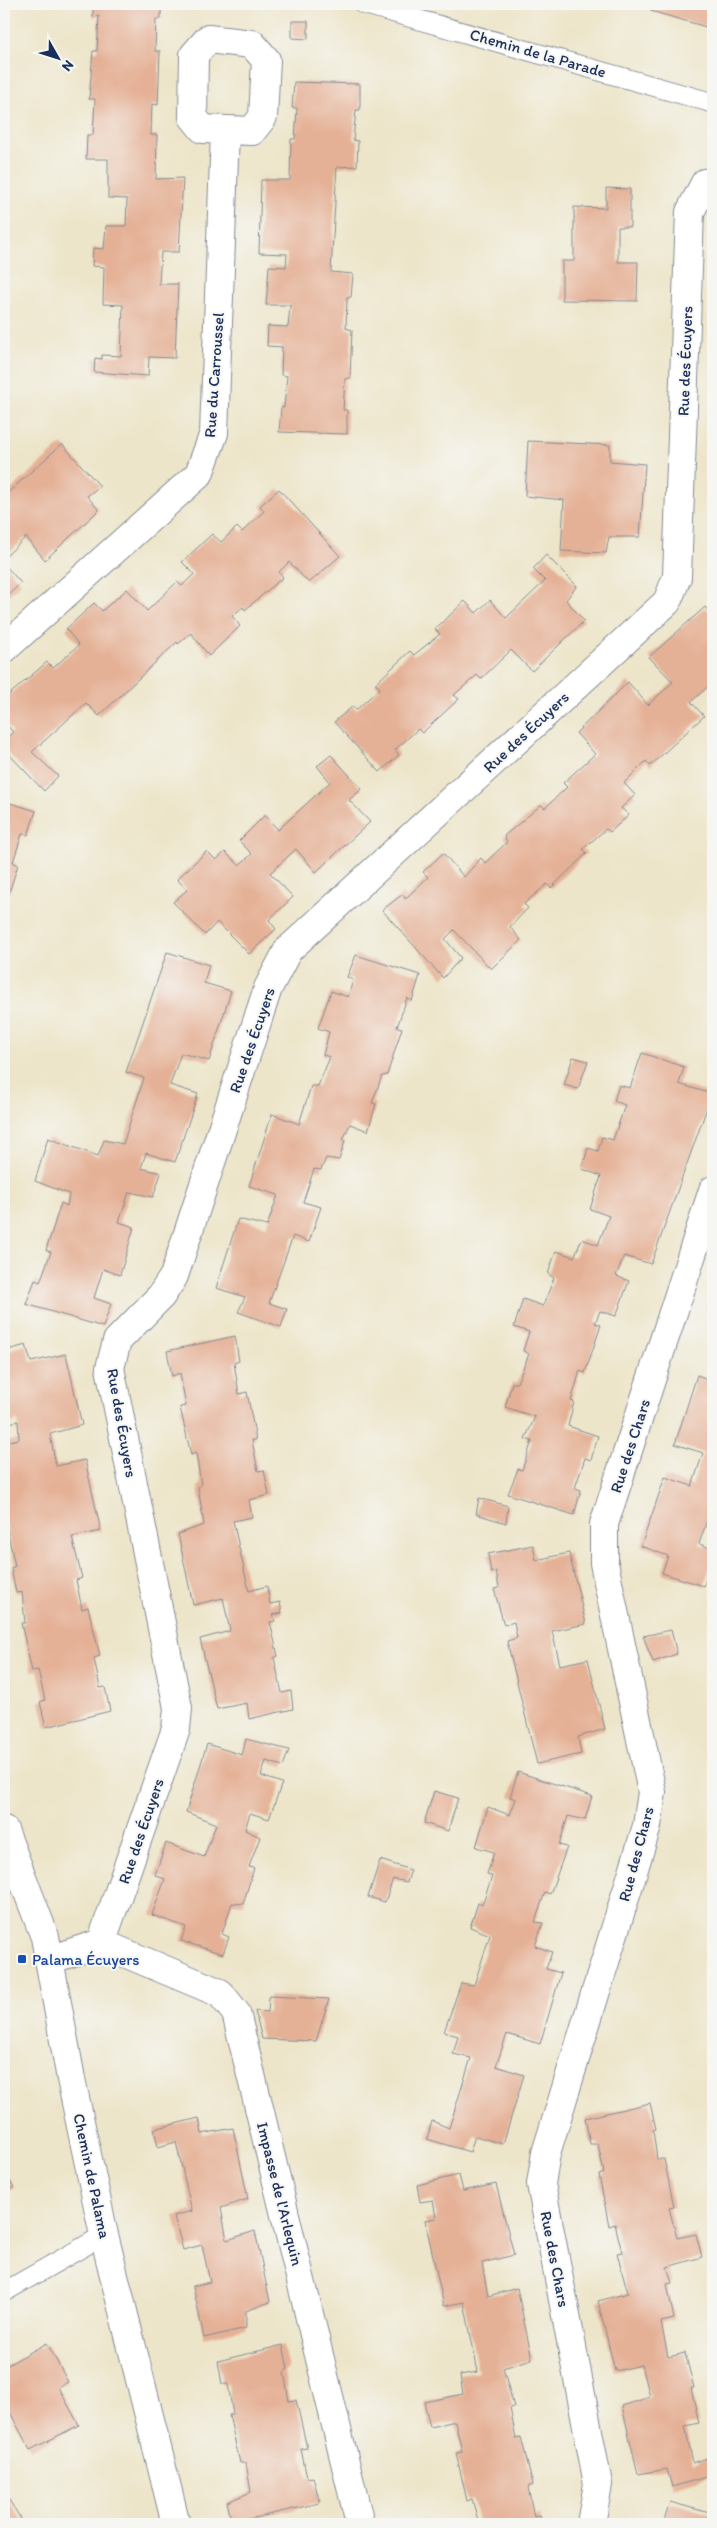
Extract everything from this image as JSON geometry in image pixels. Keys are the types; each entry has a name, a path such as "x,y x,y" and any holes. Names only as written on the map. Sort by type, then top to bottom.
{"street":[{"name":"Rue du Carroussel","path":"4,649 199,474 214,433 225,131"},
{"name":"Rue des Écuyers","path":"102,1943 176,1729 178,1708 110,1368 117,1341 162,1296 174,1276 268,988 288,950 667,602 677,577 690,212 706,183 713,182"},
{"name":"Rue des Chars","path":"592,2524 598,2484 541,2184 546,2153 647,1826 652,1792 604,1564 604,1524 713,1190"},
{"name":"Chemin de Palama","path":"4,1830 45,1937 104,2235 176,2524"},
{"path":"49,1960 102,1943"},
{"name":"Impasse de l'Arlequin","path":"102,1943 220,1993 236,2013 360,2524"}],"lane":[{"name":"Chemin de la Parade","path":"363,4 713,103"},
{"path":"4,2292 104,2235"}],"building":[{"path":"93,4 161,4 161,19 156,19 155,51 160,51 158,105 152,104 151,135 157,135 156,179 183,178 179,252 161,252 159,284 178,284 175,358 149,357 148,376 94,372 95,358 102,359 102,355 121,356 123,305 103,304 104,267 92,266 93,248 104,249 106,226 126,226 127,199 108,198 108,159 86,159 87,135 93,135 95,99 89,99 93,51 97,51 99,16 93,17"},
{"path":"653,4 713,4 713,29 651,11"},
{"path":"292,21 308,21 308,39 292,38"},
{"path":"294,82 360,84 360,110 356,110 353,140 358,141 357,166 337,167 331,272 353,274 351,297 347,298 346,328 352,330 350,378 345,379 343,410 347,410 347,434 279,432 287,376 281,375 282,347 267,346 268,326 288,327 290,305 266,305 269,266 286,267 287,254 259,253 261,180 290,180 291,139 295,139 297,108 292,108"},
{"path":"606,188 630,189 630,227 618,227 618,262 638,262 637,301 562,300 562,261 574,261 574,207 606,208"},
{"path":"528,441 610,445 610,461 645,464 640,537 609,537 606,553 561,551 564,500 525,496"},
{"path":"62,444 100,486 87,496 99,510 45,560 26,537 4,558 4,496"},
{"path":"279,489 340,556 309,583 289,562 279,572 283,577 245,610 243,607 232,616 240,626 209,656 191,633 178,644 177,642 99,716 86,703 32,752 58,776 44,791 4,749 4,740 13,732 4,722 4,699 47,662 53,668 79,645 66,629 94,603 102,611 127,589 147,611 177,582 182,586 194,574 182,562 212,534 221,542 237,527 242,532 264,511 260,506"},
{"path":"546,555 577,586 566,600 584,621 532,671 511,650 481,679 477,675 454,695 459,699 422,733 418,729 395,750 399,755 380,772 334,722 353,706 356,710 380,688 375,684 410,651 414,655 440,634 435,629 465,601 476,613 490,600 506,618 545,581 533,569"},
{"path":"4,564 21,583 4,599"},
{"path":"705,607 713,616 713,682 691,702 704,716 650,766 646,761 624,783 635,795 621,808 629,815 610,832 606,829 583,849 587,853 551,888 547,884 524,904 528,908 510,927 521,940 491,969 454,930 445,939 461,958 443,978 382,910 403,894 405,899 428,877 423,872 443,853 464,877 481,858 485,863 507,842 504,836 541,805 545,808 567,787 563,783 595,754 576,733 628,682 648,705 673,682 649,657"},
{"path":"331,755 362,789 349,800 370,822 316,872 296,849 270,873 293,897 269,920 276,929 249,954 217,922 205,935 173,902 187,890 177,879 207,851 216,860 225,852 239,865 252,854 239,841 265,815 278,830 330,782 317,766"},
{"path":"4,801 36,811 28,835 22,834 13,862 18,865 4,908"},
{"path":"167,952 209,965 204,983 231,991 209,1061 181,1053 170,1085 198,1094 175,1162 146,1153 141,1168 161,1173 153,1197 129,1192 119,1222 134,1227 120,1275 103,1269 94,1298 111,1304 103,1327 26,1304 35,1280 40,1282 51,1252 46,1250 61,1203 67,1206 69,1194 35,1181 48,1138 98,1156 104,1140 123,1144 144,1078 126,1072"},
{"path":"356,955 420,975 412,1001 407,998 397,1027 402,1028 387,1075 382,1076 372,1103 376,1104 368,1131 350,1124 343,1140 345,1141 339,1160 326,1158 321,1170 314,1169 303,1202 321,1207 309,1242 293,1236 269,1303 287,1309 281,1327 238,1312 245,1297 216,1288 238,1219 267,1226 278,1195 249,1186 272,1114 299,1124 311,1086 318,1086 330,1057 323,1055 329,1032 318,1028 331,991 348,997 353,980 347,977"},
{"path":"642,1053 684,1067 679,1084 712,1094 651,1264 624,1256 616,1276 629,1281 616,1316 600,1311 595,1323 601,1325 585,1373 580,1371 571,1401 574,1402 568,1426 598,1436 591,1460 585,1458 575,1488 581,1490 574,1515 508,1494 518,1469 522,1470 532,1441 525,1439 535,1417 505,1407 512,1383 517,1383 529,1354 523,1351 529,1332 514,1327 523,1299 543,1306 554,1278 548,1274 556,1251 574,1257 582,1239 598,1245 609,1216 590,1209 601,1176 582,1169 588,1148 598,1151 602,1137 613,1140 625,1105 614,1101 619,1085 630,1088"},
{"path":"573,1057 588,1061 578,1089 564,1085"},
{"path":"235,1336 239,1361 234,1363 239,1394 247,1392 256,1440 252,1440 258,1471 264,1470 269,1495 249,1500 252,1517 233,1521 249,1591 267,1586 270,1604 280,1602 282,1613 273,1615 275,1621 270,1622 278,1656 274,1658 282,1693 291,1691 293,1709 249,1719 247,1703 217,1709 200,1639 230,1631 223,1598 193,1605 178,1534 204,1525 198,1487 201,1485 196,1453 191,1455 180,1407 186,1406 180,1373 172,1376 167,1351"},
{"path":"26,1345 31,1362 66,1354 82,1425 50,1434 56,1466 85,1460 101,1531 72,1537 82,1578 76,1580 82,1609 88,1607 100,1656 94,1658 100,1688 105,1687 110,1711 46,1727 40,1702 45,1700 38,1670 32,1671 21,1623 25,1623 22,1592 16,1593 11,1568 15,1566 4,1516 4,1464 8,1463 4,1442 19,1439 18,1421 4,1424 4,1351"},
{"path":"697,1375 713,1381 713,1503 699,1544 713,1549 713,1558 704,1586 662,1573 668,1556 641,1546 665,1477 692,1486 703,1453 675,1444"},
{"path":"479,1498 508,1506 506,1523 476,1514"},
{"path":"533,1545 536,1560 569,1553 586,1624 552,1631 560,1665 588,1659 605,1729 578,1737 581,1754 537,1764 507,1641 517,1638 514,1622 504,1625 494,1589 499,1588 496,1571 491,1573 488,1554"},
{"path":"671,1630 677,1654 653,1662 643,1636"},
{"path":"246,1739 289,1750 283,1766 266,1761 261,1776 282,1783 269,1819 250,1813 245,1830 260,1837 249,1867 254,1868 243,1904 232,1903 222,1934 229,1937 223,1954 181,1941 186,1927 152,1915 165,1879 155,1875 166,1843 204,1857 216,1824 186,1812 207,1744 242,1755"},
{"path":"518,1772 592,1796 585,1820 568,1816 559,1845 567,1847 550,1894 545,1892 535,1922 543,1923 535,1946 552,1952 546,1969 561,1973 540,2044 507,2034 496,2066 524,2075 503,2144 475,2136 470,2152 427,2139 432,2121 449,2128 471,2058 453,2054 458,2036 444,2032 461,1983 474,1985 490,1935 470,1927 478,1903 482,1905 492,1876 487,1874 494,1852 476,1847 488,1807 510,1815 516,1799 510,1797"},
{"path":"434,1791 458,1798 448,1831 424,1823"},
{"path":"380,1860 411,1870 407,1882 393,1879 385,1902 368,1897"},
{"path":"269,1996 329,1999 316,2041 262,2039 255,2011 268,2012"},
{"path":"650,2103 656,2129 653,2130 657,2159 664,2159 674,2207 669,2208 677,2238 696,2234 702,2257 667,2267 672,2283 667,2284 674,2319 661,2322 668,2357 685,2353 694,2388 691,2388 699,2423 685,2426 693,2463 710,2457 713,2475 672,2487 667,2469 638,2474 622,2406 650,2397 642,2365 615,2371 598,2301 628,2293 617,2253 622,2252 615,2224 609,2226 599,2175 604,2173 598,2144 590,2144 585,2118"},
{"path":"199,2118 202,2134 233,2128 248,2199 221,2208 227,2240 255,2231 270,2302 246,2311 246,2328 204,2338 193,2286 210,2282 202,2245 183,2250 174,2216 192,2211 176,2142 158,2147 154,2129"},
{"path":"4,2172 14,2187 4,2194"},
{"path":"459,2175 463,2191 496,2184 514,2255 482,2263 488,2296 517,2288 532,2359 503,2368 514,2407 510,2408 516,2438 521,2437 533,2485 528,2487 534,2517 540,2515 542,2524 479,2524 472,2499 467,2501 456,2453 462,2452 455,2421 430,2427 424,2402 463,2394 460,2375 478,2372 464,2302 444,2306 425,2220 436,2218 433,2200 420,2202 417,2185"},
{"path":"47,2343 68,2382 58,2387 79,2425 30,2450 4,2401 4,2367"},
{"path":"283,2345 288,2369 284,2372 289,2401 296,2400 307,2448 301,2449 307,2478 313,2477 320,2503 232,2523 227,2502 251,2492 246,2463 240,2463 229,2415 233,2414 228,2384 222,2384 218,2361"},
{"path":"4,2492 24,2524 4,2524"},
{"path":"670,2502 713,2514 713,2524 663,2524"}],"place":[{"name":"Palama Écuyers","path":"22,1959"}]}
